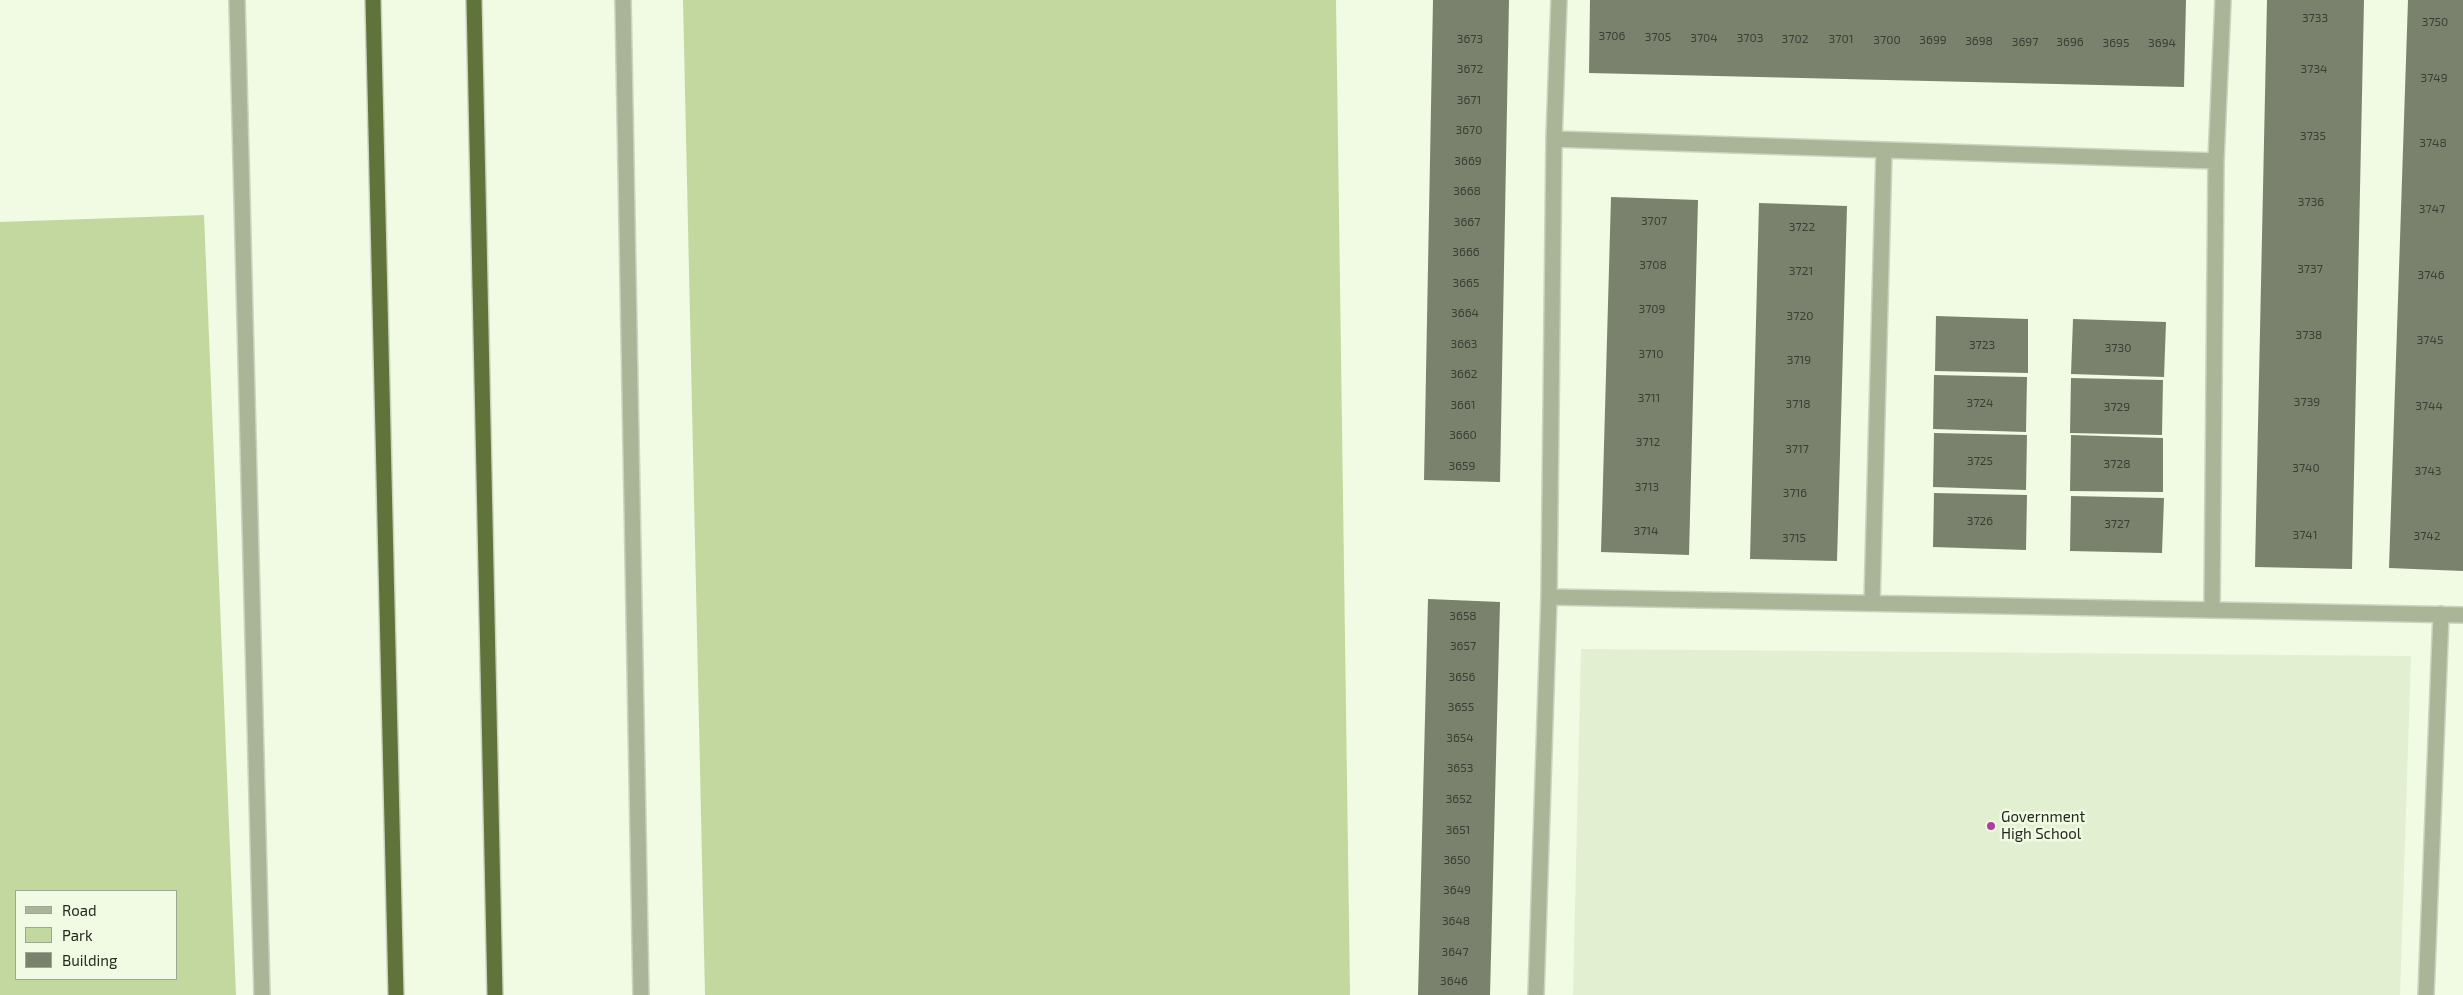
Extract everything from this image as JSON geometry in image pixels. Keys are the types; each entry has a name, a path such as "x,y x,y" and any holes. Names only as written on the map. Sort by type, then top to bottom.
{"highway":[{"path":"373,0 396,995"},
{"path":"474,0 495,995"}],"street":[{"path":"237,0 262,995"},
{"path":"623,0 641,995"},
{"path":"1536,995 1549,597 1554,139 1559,0"},
{"path":"2212,610 2216,161 2223,0"},
{"path":"1554,139 2216,161"},
{"path":"1872,603 1884,150"},
{"path":"1549,597 2463,615"},
{"path":"2426,995 2441,614"}],"shaded area":[{"name":"Government High School","path":"1581,649 2411,656 2400,995 1573,995"}],"green space":[{"path":"683,0 1336,0 1350,995 705,995"},
{"path":"204,215 236,995 0,995 0,222"}],"building":[{"path":"1433,0 1509,0 1500,482 1424,480"},
{"path":"1590,0 2186,0 2184,87 1589,73"},
{"path":"2267,0 2364,0 2352,569 2255,567"},
{"path":"2408,0 2463,0 2463,571 2389,568"},
{"path":"1611,197 1698,200 1689,555 1601,552"},
{"path":"1759,203 1847,206 1837,561 1750,559"},
{"path":"1936,316 2028,319 2028,373 1935,371"},
{"path":"2073,319 2166,322 2164,377 2071,374"},
{"path":"1934,375 2027,377 2026,432 1933,429"},
{"path":"2071,378 2163,380 2162,435 2070,433"},
{"path":"1934,433 2027,435 2026,490 1933,487"},
{"path":"2071,435 2163,438 2163,492 2070,491"},
{"path":"1934,493 2027,495 2026,550 1933,547"},
{"path":"2071,496 2164,498 2162,553 2070,551"},
{"path":"1428,599 1500,602 1490,995 1418,995"}],"place":[{"name":"Government High School","path":"1991,826"}]}
